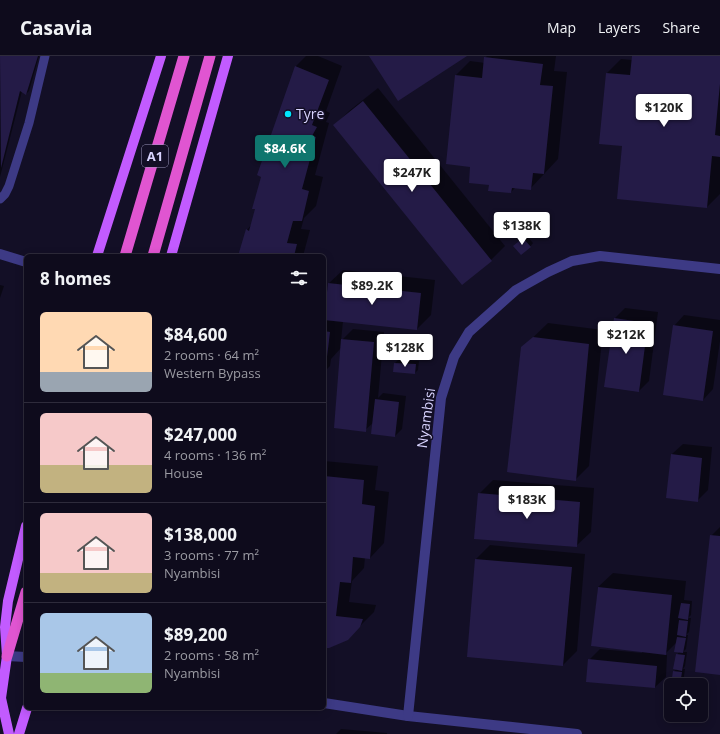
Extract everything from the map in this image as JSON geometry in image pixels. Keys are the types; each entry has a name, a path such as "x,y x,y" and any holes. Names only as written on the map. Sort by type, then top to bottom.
{"highway":[{"name":"A1","path":"126,254 184,56"},
{"name":"A1","path":"155,254 210,56"},
{"path":"7,656 24,599"}],"main road":[{"path":"96,254 161,56"},
{"path":"172,254 228,56"},
{"path":"9,734 1,698 7,656 5,627 8,601 24,534"},
{"path":"19,734 26,710"}],"street":[{"path":"0,254 24,261"},
{"name":"Nyambisi","path":"408,716 440,398 454,357 469,332 516,290 548,272 572,261 600,256 720,269"},
{"path":"7,656 24,657"},
{"path":"326,702 408,716 577,734"}],"lane":[{"path":"0,199 10,186 29,123 45,56"}],"building":[{"path":"0,56 38,56 26,95 20,91 1,168"},
{"path":"369,56 467,56 398,101"},
{"path":"632,56 720,56 720,84 715,135 720,136 720,157 712,156 707,208 617,199 622,146 599,144 606,73 630,75"},
{"path":"484,57 543,64 540,85 553,86 544,174 533,173 531,190 512,188 511,193 488,191 489,185 469,183 470,167 446,164 455,75 482,78"},
{"path":"295,66 329,80 312,125 317,127 312,136 316,137 302,189 309,191 302,221 293,221 287,243 297,244 294,254 239,254 246,229 249,231 255,209 252,209 261,177 257,175"},
{"path":"363,101 492,261 462,285 333,125"},
{"path":"523,238 531,247 521,255 513,246"},
{"path":"328,283 421,293 417,330 326,320"},
{"path":"614,318 648,323 639,392 604,387"},
{"path":"673,325 713,331 703,401 663,395"},
{"path":"326,331 330,332 326,365"},
{"path":"533,337 589,344 576,481 507,472 521,347"},
{"path":"341,339 374,342 366,432 334,428"},
{"path":"394,363 416,364 415,374 393,372"},
{"path":"375,399 399,402 395,437 371,434"},
{"path":"671,454 702,458 698,502 666,498"},
{"path":"326,476 364,480 362,504 375,506 370,559 353,557 351,583 340,582 336,616 363,619 360,627 348,640 326,648"},
{"path":"478,493 580,502 577,547 474,539"},
{"path":"710,535 720,536 720,675 695,672"},
{"path":"475,559 572,567 563,666 467,657"},
{"path":"598,587 672,595 666,655 591,646"},
{"path":"681,603 690,604 688,620 678,618"},
{"path":"679,620 688,621 686,637 677,635"},
{"path":"677,637 686,638 683,653 674,652"},
{"path":"676,654 685,655 682,671 673,669"},
{"path":"588,659 657,666 655,688 586,682"},
{"path":"673,671 682,672 681,678 672,678"}],"place":[{"name":"Tyre","path":"288,114"}]}
